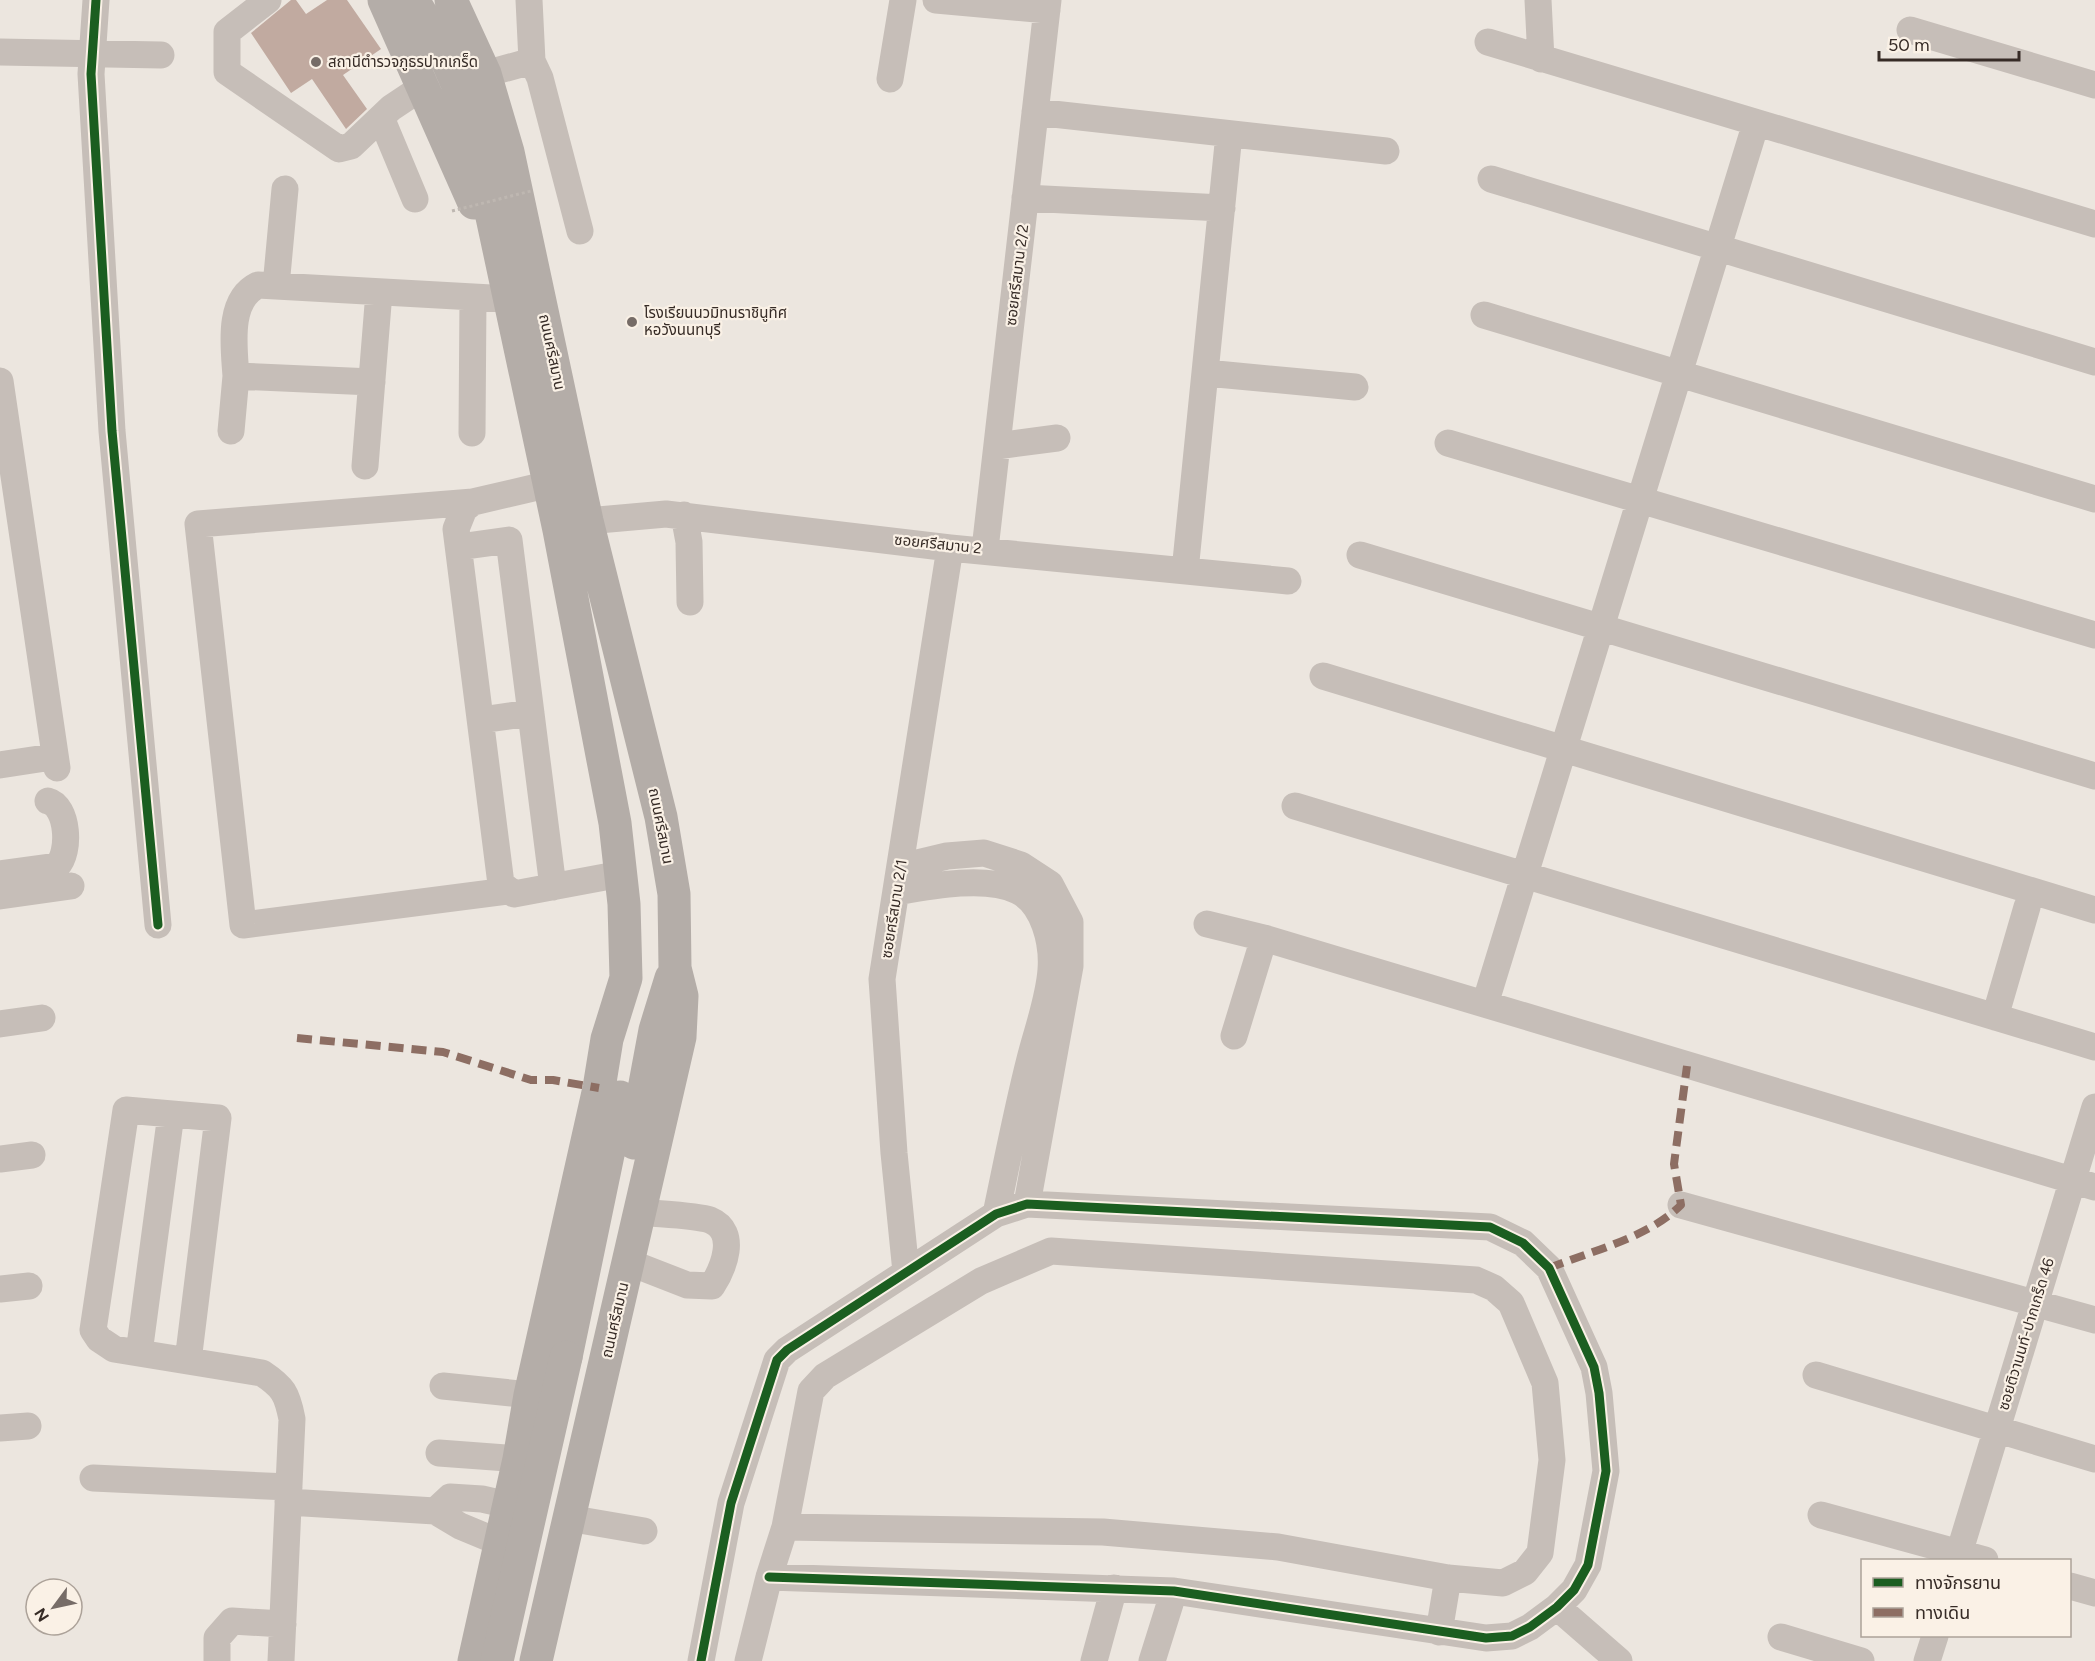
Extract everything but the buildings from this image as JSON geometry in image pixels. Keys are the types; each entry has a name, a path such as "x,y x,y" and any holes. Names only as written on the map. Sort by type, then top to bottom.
{"main road":[{"path":"384,0 424,86 506,284"},
{"name":"ถนนศรีสมาน","path":"413,0 442,49 470,122 550,484 615,823 621,874 626,978 607,1039 599,1088 530,1395 484,1625 474,1661"},
{"name":"ถนนศรีสมาน","path":"451,0 480,62 508,152 587,521 661,817 674,894 675,968 682,996 680,1037 538,1648"},
{"path":"469,0 480,62"},
{"path":"497,1661 577,1359 666,990 675,968"},
{"path":"520,1661 577,1359 630,1054 626,978"},
{"path":"484,1625 502,1649 512,1652 530,1646 538,1648"}],"street":[{"path":"96,0 92,55 112,431 158,926"},
{"path":"268,0 227,32 227,72 339,149 351,146 382,120 391,108 424,86"},
{"path":"529,0 532,61 540,78 579,231"},
{"path":"890,80 903,0"},
{"path":"936,0 1047,5"},
{"path":"1538,0 1541,58"},
{"name":"ซอยศรีสมาน 2/2","path":"985,549 1047,5"},
{"path":"1910,30 2095,85"},
{"path":"1488,42 2095,224"},
{"path":"0,52 161,55"},
{"path":"480,62 532,61"},
{"path":"1035,112 1386,151"},
{"path":"382,120 415,199"},
{"path":"1485,1004 1756,123"},
{"path":"1185,571 1228,134"},
{"path":"1491,179 2095,362"},
{"path":"276,286 285,189"},
{"path":"1025,198 1222,208"},
{"path":"231,431 236,375 234,336 240,302 250,288 258,285 473,297 506,284"},
{"path":"365,465 379,292"},
{"path":"472,433 473,297"},
{"path":"1484,315 2095,499"},
{"path":"1206,373 1355,387"},
{"path":"236,375 372,382"},
{"path":"0,381 11,537 54,763 0,765"},
{"path":"997,446 1057,438"},
{"path":"1448,443 2095,635"},
{"path":"507,891 243,925 198,524 473,502 550,484"},
{"path":"473,502 464,509 458,519 456,529 501,884 507,891 514,894 621,874"},
{"name":"ซอยศรีสมาน 2","path":"587,521 666,514 950,548 985,549 1288,581"},
{"path":"684,516 689,542 690,602"},
{"path":"459,547 509,540 553,887"},
{"name":"ซอยศรีสมาน 2/1","path":"906,1272 894,1154 882,979 950,548"},
{"path":"1360,555 2095,776"},
{"path":"1323,676 2095,910"},
{"path":"481,720 531,713"},
{"path":"0,874 57,866 63,860 67,852 62,810 55,803 48,801"},
{"path":"1295,806 2095,1047"},
{"path":"899,879 1003,886 1019,891 1035,905 1049,936 1055,995 1026,1204"},
{"path":"0,896 71,886"},
{"path":"1995,1017 2026,907"},
{"path":"1207,924 1264,938 2084,1183"},
{"path":"1233,1036 1264,938"},
{"path":"996,1214 1019,1101 1055,995"},
{"path":"0,1024 42,1018"},
{"name":"ซอยติวานนท์-ปากเกร็ด 46","path":"1958,1557 2036,1302 2084,1183 2095,1107"},
{"path":"188,1361 218,1118 126,1110 93,1330 99,1339 114,1349 139,1353 188,1361 262,1373 279,1384 288,1398 292,1419 281,1661"},
{"path":"139,1353 171,1114"},
{"path":"0,1159 33,1155"},
{"path":"701,1661 731,1503 777,1360 787,1350 996,1214 1026,1204 1490,1227 1522,1243 1549,1268 1594,1368 1599,1393 1606,1471 1588,1565 1574,1590 1557,1607 1530,1627 1512,1636 1486,1638 1439,1632 1174,1591 769,1577"},
{"path":"1681,1205 2095,1320"},
{"path":"628,1262 687,1286 712,1286 722,1271 725,1260 727,1245 722,1230 711,1220 640,1212"},
{"path":"748,1661 769,1577 785,1527 811,1391 825,1376 981,1281 1051,1251 1476,1280 1494,1288 1511,1303 1545,1383 1552,1460 1540,1553 1525,1572 1503,1582 1448,1578 1278,1547 1103,1532 785,1527"},
{"path":"0,1289 28,1286"},
{"path":"1816,1375 2095,1459"},
{"path":"443,1386 530,1395"},
{"path":"0,1428 28,1426"},
{"path":"439,1453 519,1459"},
{"path":"93,1478 289,1494 435,1511 460,1526 501,1543"},
{"path":"435,1511 450,1497 482,1498 509,1505"},
{"path":"1821,1515 1958,1557 1976,1559"},
{"path":"568,1518 644,1531"},
{"path":"1439,1632 1448,1578"},
{"path":"2071,1586 2095,1593"},
{"path":"1094,1661 1114,1588"},
{"path":"1152,1661 1174,1591"},
{"path":"1557,1607 1619,1661"},
{"path":"217,1661 217,1638 232,1621 283,1624"},
{"path":"1781,1637 1861,1661"},
{"path":"1927,1661 1934,1637"}],"path":[{"path":"452,211 531,191"}],"marked path":[{"path":"297,1038 443,1052 531,1080 553,1080 599,1088"},
{"path":"1549,1268 1636,1235 1668,1216 1681,1205 1674,1164 1687,1066"}],"cycle path":[{"path":"96,0 91,74 112,431 158,925"},
{"path":"701,1661 731,1503 777,1360 787,1350 996,1214 1027,1204 1490,1227 1523,1243 1549,1268 1594,1367 1599,1393 1606,1471 1588,1565 1574,1590 1557,1607 1530,1627 1512,1636 1486,1638 1174,1591 769,1577"}],"place":[{"name":"สถานีตำรวจภูธรปากเกร็ด","path":"316,62"},
{"name":"โรงเรียนนวมิทนราชินูทิศ หอวังนนทบุรี","path":"632,322"}]}
